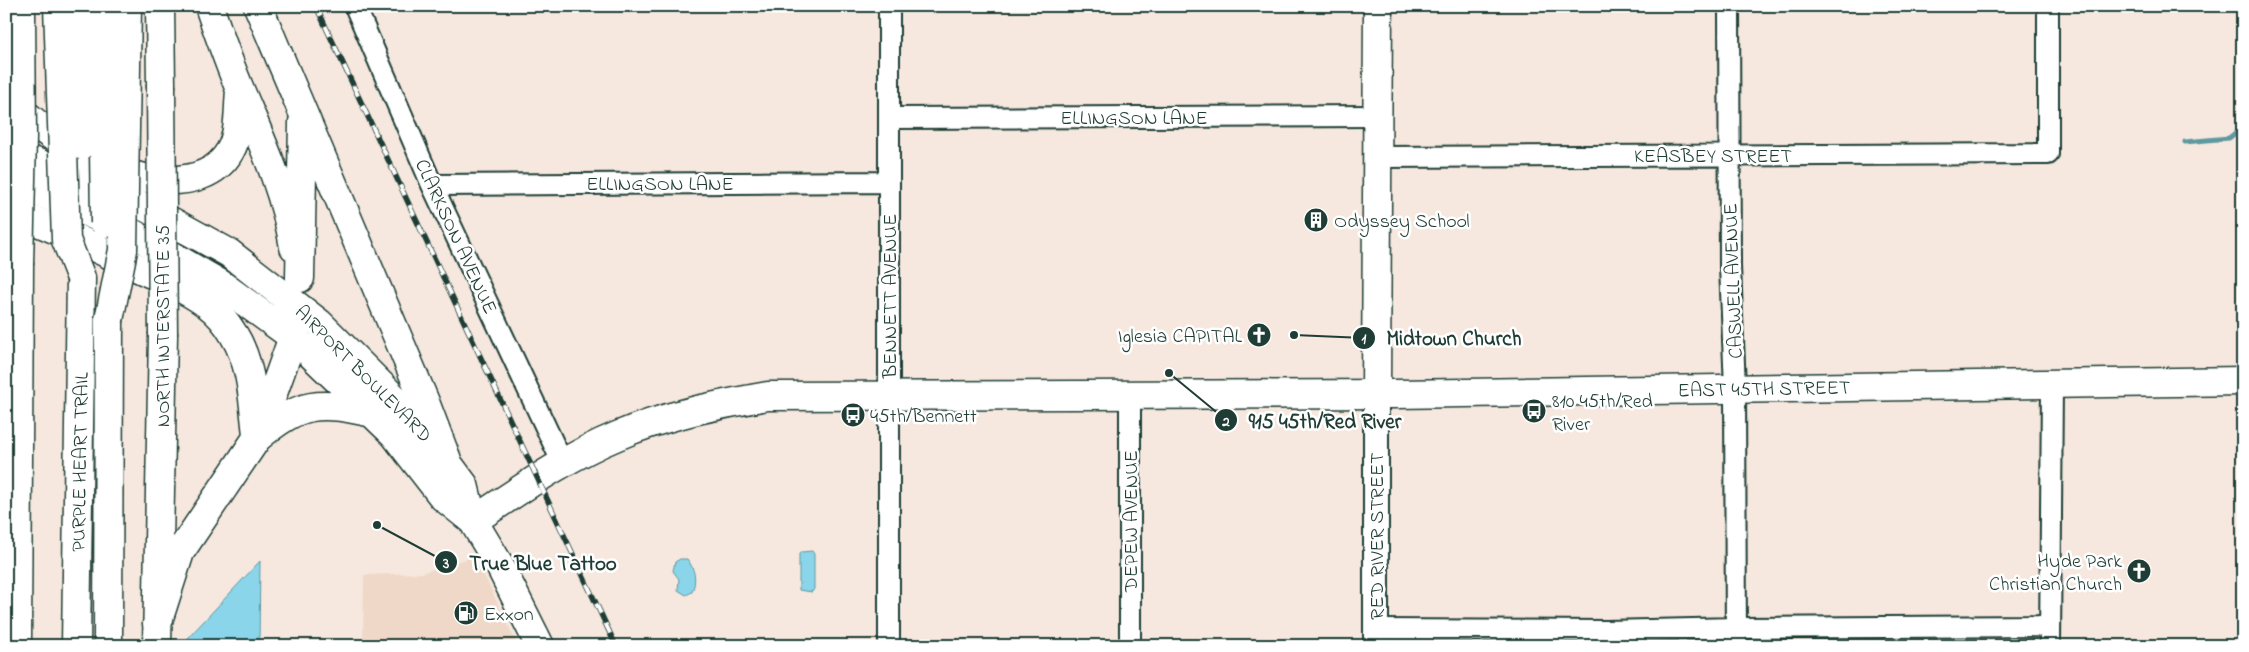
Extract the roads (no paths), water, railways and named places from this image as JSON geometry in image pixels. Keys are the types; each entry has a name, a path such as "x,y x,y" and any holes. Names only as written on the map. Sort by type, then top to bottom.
{"main road":[{"name":"PURPLE HEART TRAIL","path":"58,6 66,240 81,286"},
{"name":"PURPLE HEART TRAIL","path":"76,646 81,286 79,6"},
{"name":"PURPLE HEART TRAIL","path":"102,6 105,225 109,320 109,644"},
{"name":"PURPLE HEART TRAIL","path":"109,320 123,250 127,6"},
{"name":"NORTH INTERSTATE 35","path":"157,635 163,335 160,6"},
{"path":"209,6 240,91 278,179 289,217 300,278"},
{"path":"258,6 425,402 446,460"},
{"name":"RED RIVER STREET","path":"1376,394 1378,6"},
{"path":"17,646 19,265 22,137 21,9"},
{"path":"6,96 28,118 88,159 143,177 176,181 189,180 203,175 221,162 230,150 236,134 240,91"},
{"path":"157,635 180,552 257,438 293,337 300,308 303,113"},
{"name":"AIRPORT BOULEVARD","path":"6,150 147,208 229,253 319,323 415,419 464,485 473,521 500,566 540,646"},
{"name":"AIRPORT BOULEVARD","path":"6,183 38,192 122,226 220,283 293,337 373,413 415,460 443,497 473,521"},
{"path":"6,210 39,221 184,289 221,316 235,335 249,371 257,438"},
{"name":"EAST 45TH STREET","path":"473,521 563,464 616,436 668,417 713,405 768,396 1376,394 2243,381"},
{"path":"257,438 292,412 313,405 331,405 373,413"},
{"path":"6,466 18,505"}],"street":[{"name":"CLARKSON AVENUE","path":"355,6 432,184 563,464"},
{"name":"BENNETT AVENUE","path":"889,6 889,646"},
{"name":"CASWELL AVENUE","path":"1729,6 1730,266 1735,388 1736,637"},
{"name":"KEASBEY STREET","path":"1378,157 2048,154 2048,6"},
{"name":"ELLINGSON LANE","path":"889,118 1378,116"},
{"name":"ELLINGSON LANE","path":"432,184 889,182"},
{"path":"1376,638 1606,631 1736,637 2050,636 2052,384"},
{"name":"RED RIVER STREET","path":"1376,394 1376,638"},
{"name":"DEPEW AVENUE","path":"1130,396 1130,646"}],"water":[{"path":"812,551 814,554 814,589 812,592 799,590 799,554"},
{"path":"680,559 687,559 694,575 692,592 686,595 678,590 679,579 673,571 675,562"},
{"path":"260,561 259,645 188,644 188,638"}],"waterway":[{"path":"2185,142 2229,138 2243,127"}],"railway":[{"path":"316,6 616,646"}],"place":[{"name":"Odyssey School","path":"1316,220"},
{"name":"Iglesia CAPITAL","path":"1259,335"},
{"name":"Midtown Church","path":"1294,335"},
{"name":"915 45th/Red River","path":"1169,373"},
{"name":"810 45th/Red River","path":"1534,411"},
{"name":"45th/Bennett","path":"853,415"},
{"name":"True Blue Tattoo","path":"377,525"},
{"name":"Hyde Park Christian Church","path":"2139,571"},
{"name":"Exxon","path":"466,613"}]}
